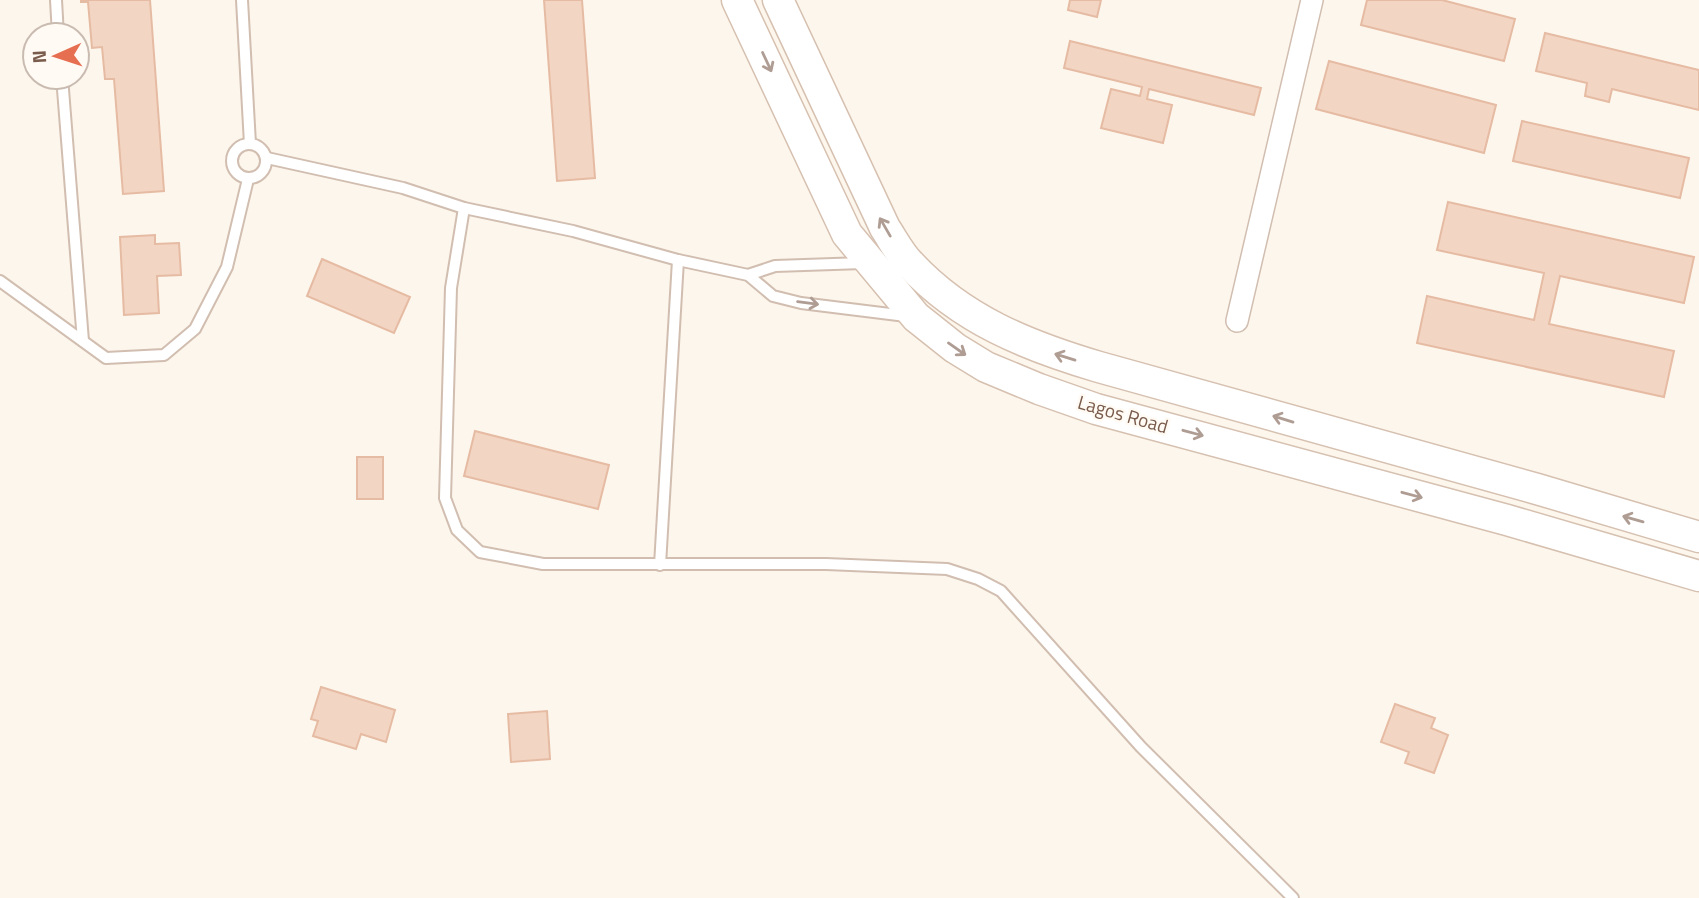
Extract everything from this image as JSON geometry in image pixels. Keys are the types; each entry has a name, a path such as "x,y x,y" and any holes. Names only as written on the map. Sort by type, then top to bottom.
{"main road":[{"name":"Lagos Road","path":"737,0 847,234 916,317 955,348 986,367 1096,409 1507,520 1699,576"},
{"name":"Lagos Road","path":"778,0 885,228 909,263 939,291 987,324 1038,349 1111,371 1526,485 1699,537"}],"street":[{"path":"1237,321 1312,0"}],"lane":[{"path":"56,0 57,21"},
{"path":"242,0 250,144"},
{"path":"63,91 83,341"},
{"path":"267,158 262,173 248,179 235,172 232,157 236,150 250,144 257,146 267,158 402,188 464,208 748,275 773,296 801,303 916,317"},
{"path":"0,281 106,358 164,355 195,329 227,267 248,179"},
{"path":"464,208 452,288 445,498 457,530 480,552 543,564 826,564 947,569 978,579 1001,591 1141,747 1293,898"},
{"path":"660,565 678,260"},
{"path":"748,275 775,266 870,262"}],"building":[{"path":"150,0 164,191 123,194 114,79 105,79 102,47 92,48 88,2 81,2"},
{"path":"544,0 582,0 595,178 557,181"},
{"path":"1070,0 1101,0 1097,17 1068,10"},
{"path":"1367,0 1442,0 1515,19 1504,61 1361,25"},
{"path":"1545,33 1699,70 1699,110 1612,89 1609,102 1585,96 1587,83 1536,71"},
{"path":"1070,41 1261,88 1254,115 1149,89 1147,99 1172,105 1163,143 1101,128 1111,89 1140,96 1142,87 1064,68"},
{"path":"1329,61 1496,105 1484,153 1316,109"},
{"path":"1522,121 1689,158 1680,198 1513,161"},
{"path":"1448,202 1694,257 1684,303 1560,276 1549,324 1674,351 1664,397 1417,343 1427,296 1534,320 1544,273 1437,250"},
{"path":"155,235 155,244 179,243 181,275 157,276 159,313 124,315 120,237"},
{"path":"322,259 410,297 394,333 307,296"},
{"path":"475,431 609,465 598,509 464,476"},
{"path":"357,457 383,457 383,499 357,499"},
{"path":"321,687 395,710 386,742 361,734 356,749 313,736 318,721 311,719"},
{"path":"1395,704 1435,718 1431,728 1448,735 1434,773 1405,763 1409,752 1381,742"},
{"path":"547,711 550,759 511,762 508,714"}]}
